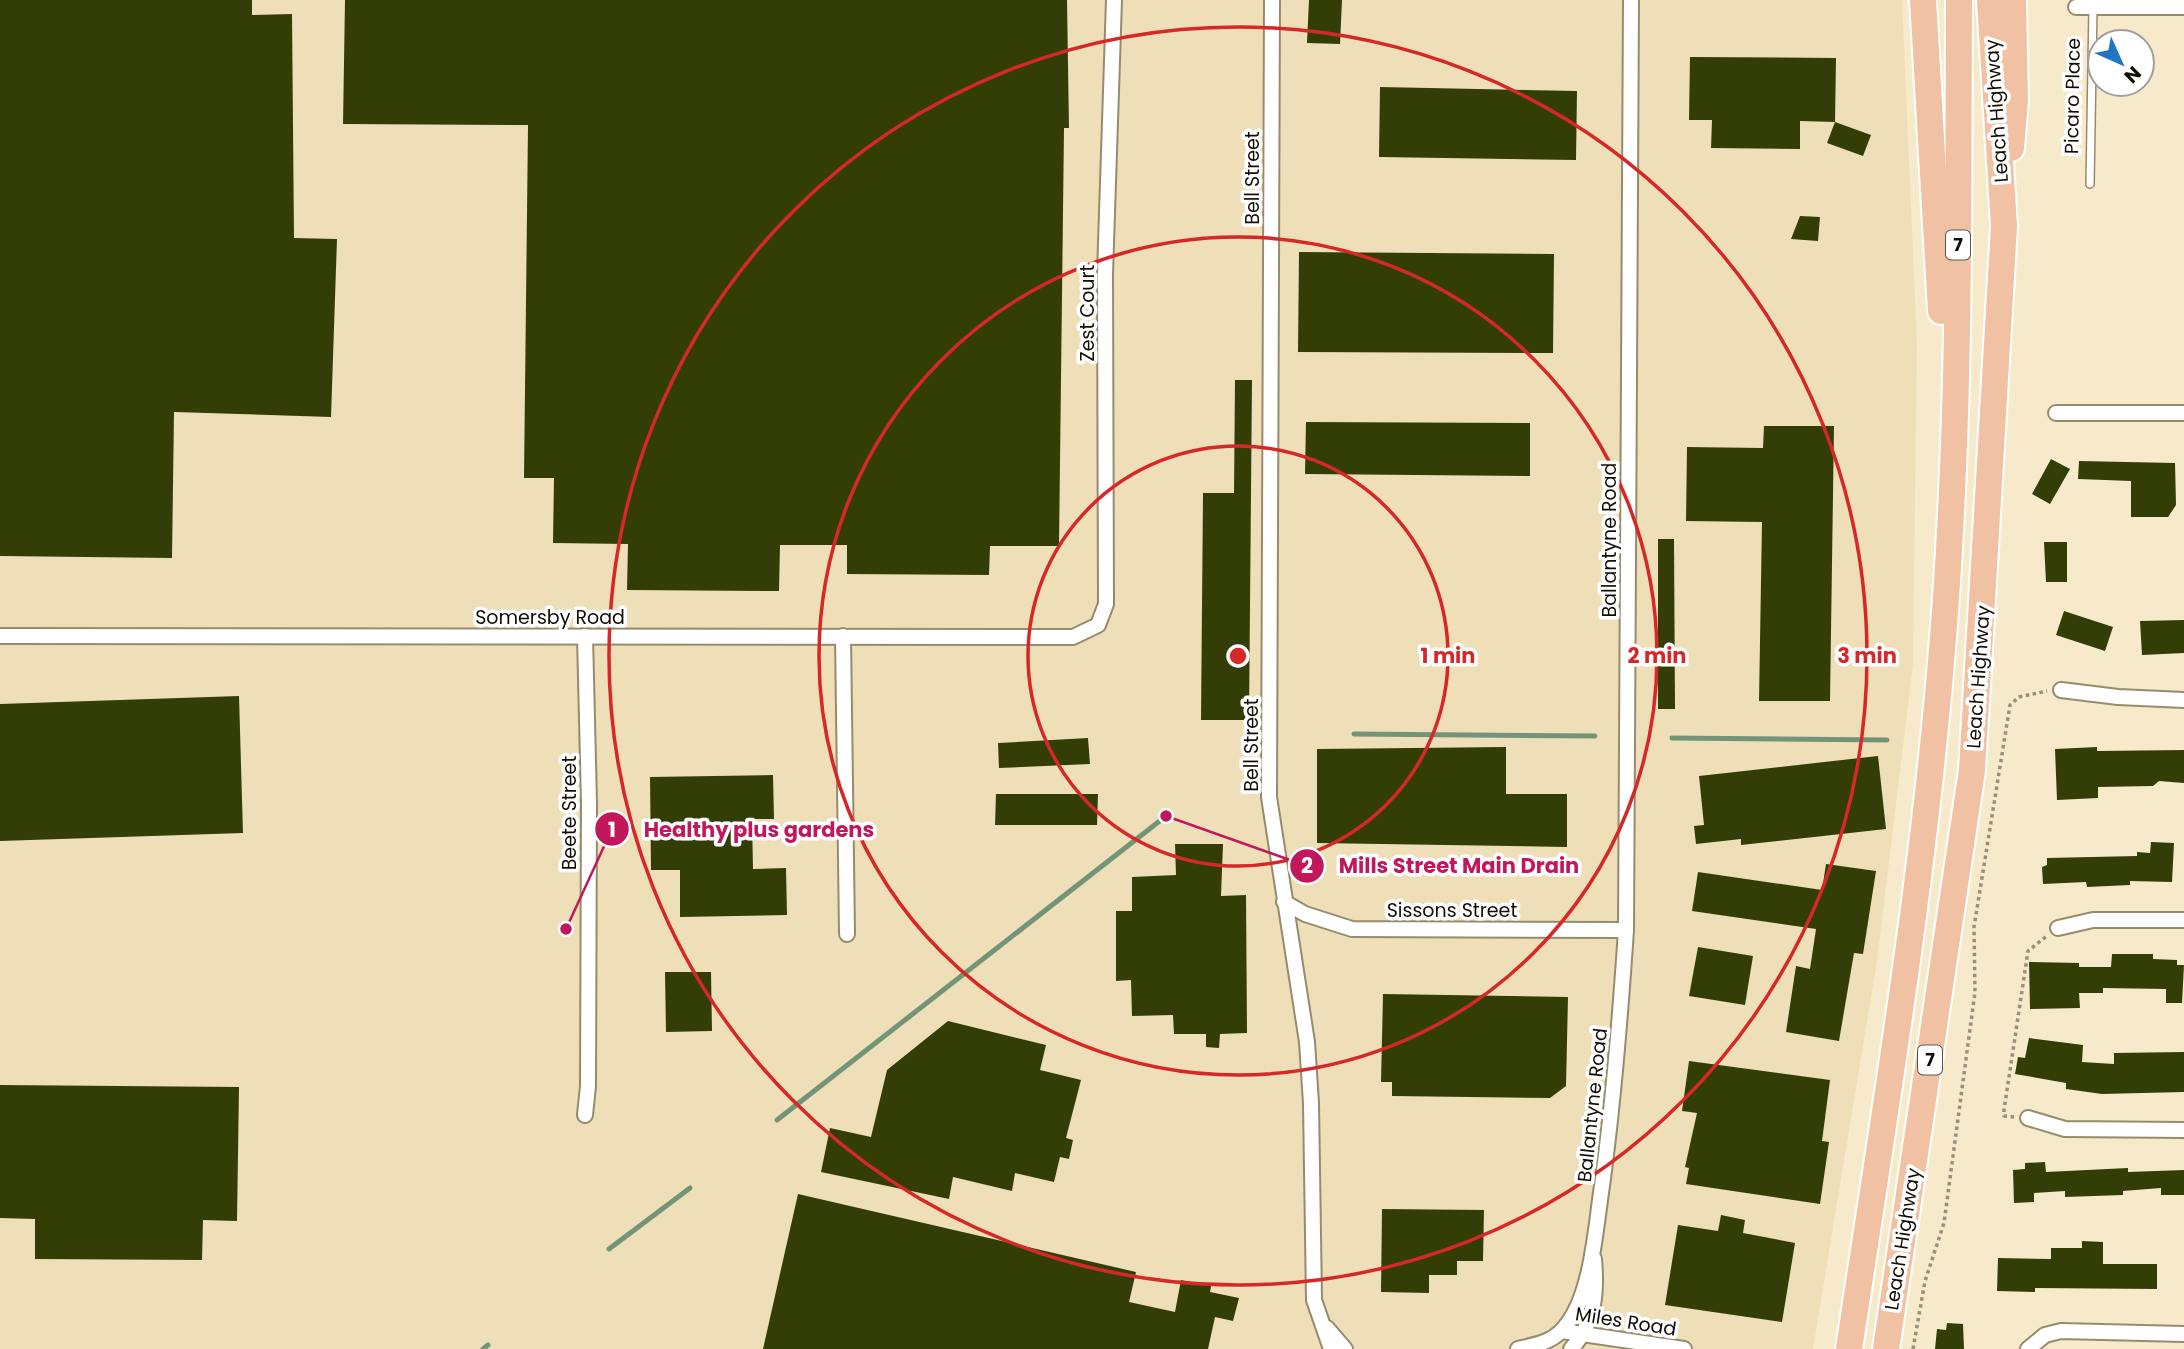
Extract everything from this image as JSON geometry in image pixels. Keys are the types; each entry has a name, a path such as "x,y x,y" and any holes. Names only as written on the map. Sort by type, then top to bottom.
{"highway":[{"path":"1923,0 1951,491"},
{"name":"Leach Highway","path":"1849,1349 1905,976 1933,744 1951,491 1958,272 1959,0"},
{"name":"Leach Highway","path":"1886,1349 1972,770 2004,226 1990,0"},
{"path":"2004,226 2015,100 2013,0"}],"street":[{"name":"Zest Court","path":"1098,625 1106,604 1105,274 1114,0"},
{"name":"Bell Street","path":"1272,0 1269,797 1307,1042 1311,1103 1312,1263 1319,1319 1331,1349"},
{"name":"Ballantyne Road","path":"1562,1331 1579,1301 1593,1247 1616,1084 1626,930 1631,0"},
{"path":"2076,7 2184,7"},
{"path":"2056,413 2184,413"},
{"name":"Somersby Road","path":"0,636 1073,637 1098,625"},
{"name":"Beete Street","path":"585,636 589,803 585,1115"},
{"path":"843,636 847,934"},
{"path":"2061,690 2118,697 2184,700"},
{"name":"Sissons Street","path":"1284,902 1305,914 1352,929 1626,930"},
{"path":"2058,928 2093,920 2184,920"},
{"path":"2028,1118 2065,1129 2184,1130"},
{"name":"Ballantyne Road","path":"1573,1348 1584,1332 1592,1311 1596,1283 1593,1247"},
{"path":"1592,1311 1597,1327 1613,1339"},
{"path":"1319,1319 1345,1349"},
{"name":"Miles Road","path":"1562,1331 1573,1348"},
{"name":"Miles Road","path":"1518,1349 1543,1344 1562,1331 1584,1332 1684,1349"},
{"path":"2029,1346 2045,1335 2061,1331 2184,1334"}],"lane":[{"name":"Picaro Place","path":"2090,184 2093,7"}],"path":[{"path":"1913,1349 1925,1281 1944,1223 1975,992 1974,928 2010,705 2019,696 2031,692 2061,690"},
{"path":"2028,1118 2004,1116 2004,1110 2028,951 2058,928"}],"shaded area":[{"path":"0,0 1902,0 1917,343 1913,664 1877,961 1813,1349 0,1349"}],"building":[{"path":"0,0 252,0 252,15 292,14 294,238 337,239 331,417 174,412 172,558 0,556"},
{"path":"345,0 1067,0 1069,128 1064,128 1059,546 990,546 989,575 847,574 847,545 780,545 779,591 627,590 628,544 553,543 554,478 524,478 528,125 343,124"},
{"path":"1309,0 1342,0 1340,44 1307,43"},
{"path":"1690,57 1836,58 1835,122 1800,121 1800,149 1711,148 1712,120 1689,120"},
{"path":"1380,87 1577,91 1576,160 1379,157"},
{"path":"1835,122 1871,135 1863,156 1827,143"},
{"path":"1800,216 1820,217 1818,241 1791,239"},
{"path":"1299,252 1554,254 1553,353 1298,352"},
{"path":"1235,380 1252,380 1249,720 1201,720 1203,493 1234,493"},
{"path":"1306,422 1530,423 1530,476 1305,474"},
{"path":"1764,426 1834,426 1830,701 1759,701 1762,522 1686,521 1687,447 1763,448"},
{"path":"2051,459 2070,469 2050,504 2032,494"},
{"path":"2079,461 2175,463 2176,505 2168,517 2131,517 2131,481 2078,479"},
{"path":"1658,539 1674,539 1675,709 1658,709"},
{"path":"2044,542 2067,542 2067,582 2046,582"},
{"path":"2064,611 2113,627 2105,651 2056,635"},
{"path":"2184,620 2184,653 2142,655 2140,621"},
{"path":"239,696 243,833 0,841 0,704"},
{"path":"1088,738 1090,764 999,768 998,743"},
{"path":"1506,747 1506,794 1567,794 1567,847 1317,843 1317,749"},
{"path":"2097,747 2097,751 2184,750 2184,783 2159,781 2153,786 2098,787 2098,798 2057,800 2055,749"},
{"path":"1878,756 1886,829 1741,845 1741,839 1696,844 1694,826 1704,825 1699,776"},
{"path":"773,775 774,819 752,819 753,869 786,868 787,915 680,917 680,870 651,870 650,777"},
{"path":"996,794 1098,794 1097,825 995,825"},
{"path":"2151,842 2174,843 2172,882 2130,881 2130,885 2087,887 2086,882 2043,884 2042,867 2047,865 2047,858 2137,856 2137,852 2150,853"},
{"path":"1175,844 1223,844 1221,896 1246,895 1247,1033 1220,1034 1219,1048 1206,1047 1206,1034 1174,1034 1173,1015 1132,1016 1131,980 1116,981 1116,911 1132,911 1132,877 1176,875"},
{"path":"1826,864 1876,871 1863,954 1854,953 1839,1041 1786,1032 1796,966 1810,969 1816,929 1692,911 1698,872 1822,890"},
{"path":"1698,947 1753,956 1745,1005 1689,996"},
{"path":"2112,954 2153,954 2153,959 2177,960 2177,965 2184,965 2182,1003 2166,1003 2166,989 2103,988 2103,993 2079,993 2080,1008 2030,1009 2029,962 2111,967"},
{"path":"665,972 711,972 712,1031 666,1032"},
{"path":"1383,994 1568,997 1566,1086 1550,1098 1392,1096 1392,1082 1381,1082"},
{"path":"948,1021 1046,1045 1040,1070 1081,1080 1066,1138 1073,1140 1069,1159 1060,1157 1054,1182 1015,1173 1012,1191 953,1177 949,1199 821,1172 830,1128 871,1137 887,1070"},
{"path":"2029,1038 2083,1045 2082,1062 2114,1064 2114,1053 2184,1052 2184,1092 2102,1094 2066,1089 2066,1083 2015,1074 2018,1057 2025,1058"},
{"path":"1689,1061 1830,1080 1822,1141 1829,1142 1820,1204 1686,1184 1689,1168 1685,1167 1697,1113 1682,1111"},
{"path":"0,1085 239,1087 237,1221 203,1220 202,1260 35,1259 35,1219 0,1218"},
{"path":"2045,1162 2046,1172 2128,1168 2128,1172 2184,1170 2184,1195 2161,1195 2161,1188 2123,1191 2123,1195 2065,1197 2065,1191 2034,1193 2034,1202 2014,1203 2013,1170 2025,1169 2025,1163"},
{"path":"798,1194 1136,1272 1129,1302 1175,1312 1181,1280 1211,1286 1210,1292 1239,1298 1233,1321 1215,1317 1208,1349 763,1349"},
{"path":"1382,1209 1484,1210 1483,1261 1457,1261 1457,1275 1429,1275 1429,1293 1381,1292"},
{"path":"1721,1215 1745,1220 1743,1233 1795,1243 1782,1322 1665,1305 1678,1225 1718,1231"},
{"path":"2082,1241 2103,1242 2103,1264 2157,1264 2157,1289 2035,1288 2035,1292 1997,1291 1998,1258 2051,1259 2051,1248 2082,1248"},
{"path":"1947,1323 1963,1324 1964,1349 1935,1349 1937,1329 1946,1330"}],"waterway":[{"path":"1354,734 1595,736"},
{"path":"1672,738 1887,740"},
{"path":"777,1120 1166,816"},
{"path":"609,1249 690,1188"},
{"path":"483,1349 488,1345"}],"place":[{"name":"Mills Street Main Drain","path":"1166,816"},
{"name":"Healthy plus gardens","path":"566,929"}]}
